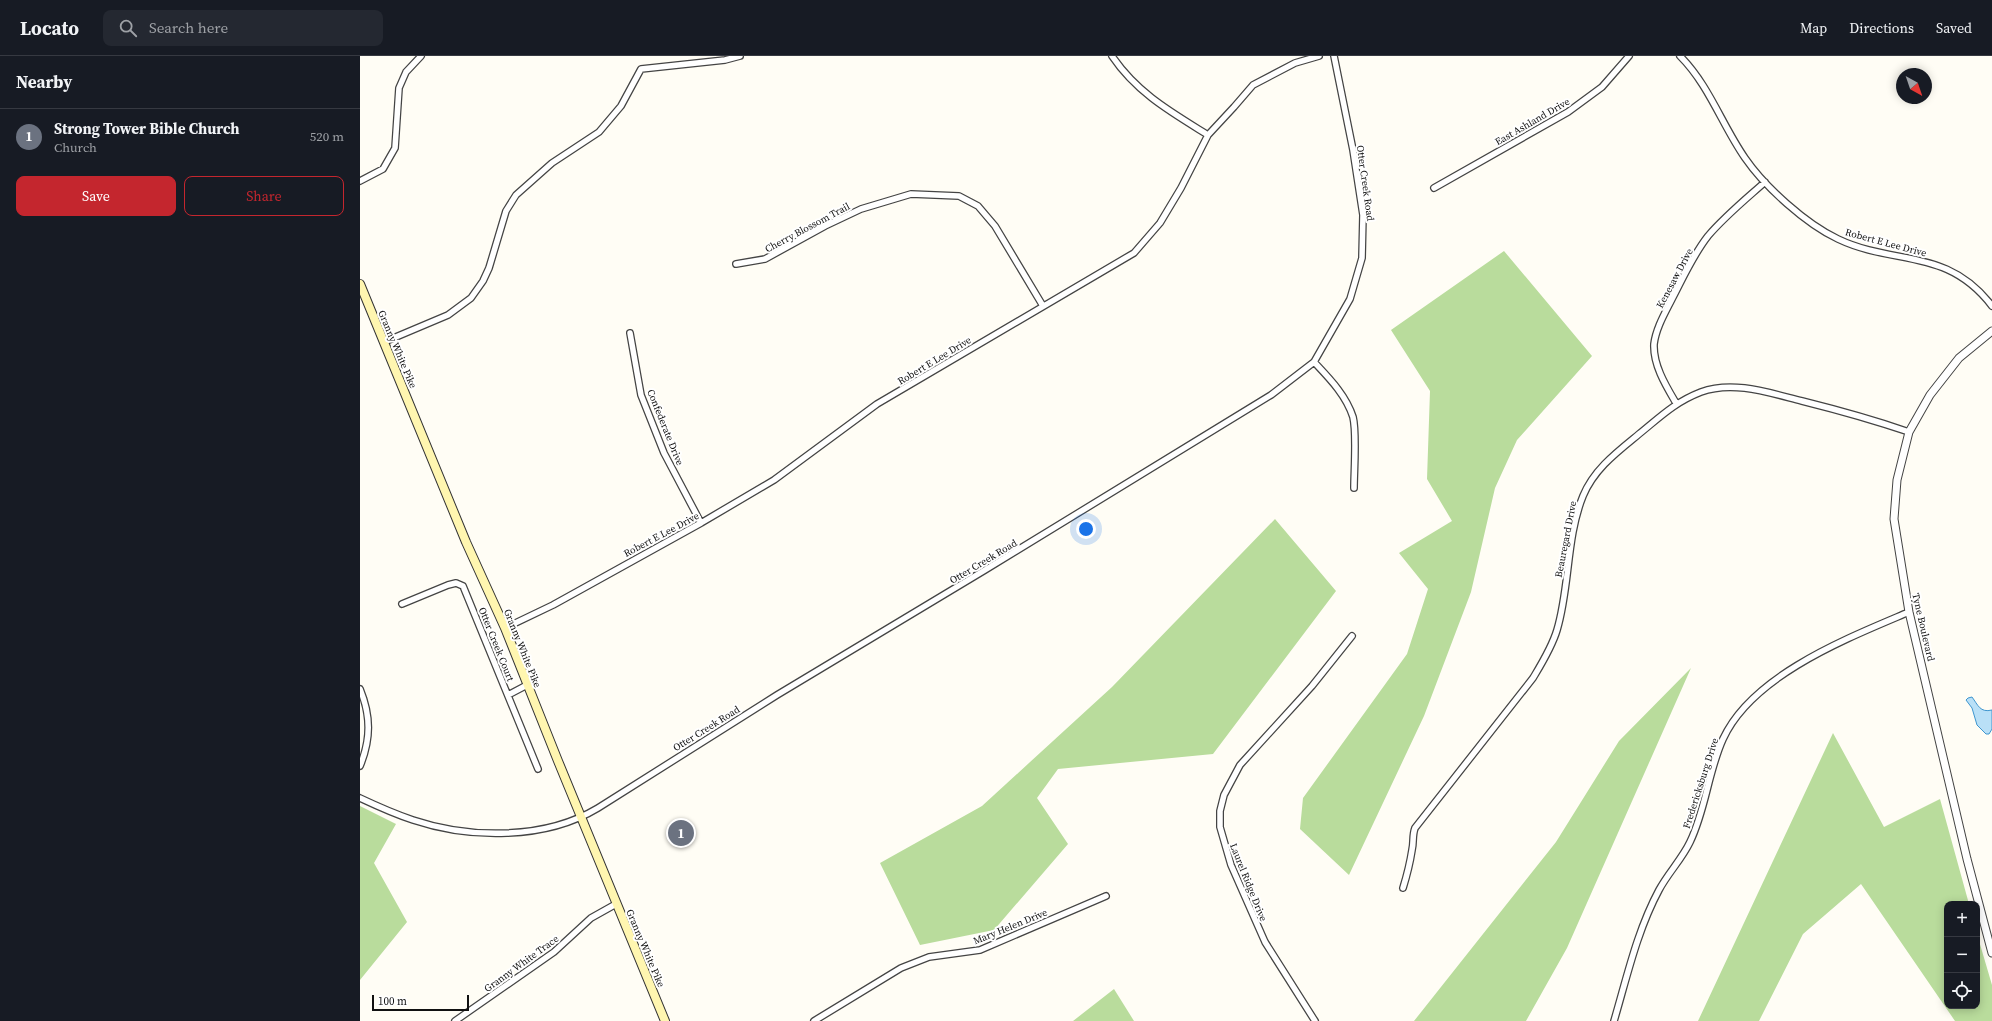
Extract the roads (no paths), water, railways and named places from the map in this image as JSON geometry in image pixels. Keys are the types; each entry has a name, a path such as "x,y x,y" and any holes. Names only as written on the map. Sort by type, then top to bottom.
{"main road":[{"name":"Granny White Pike","path":"360,284 466,542 505,628 616,904 665,1021"}],"street":[{"path":"360,181 383,169 395,148 399,88 406,72 421,56"},
{"path":"384,342 448,315 471,298 483,281 489,268 506,211 516,195 552,163 598,132 621,106 641,69 717,61 740,56"},
{"path":"1112,56 1124,74 1146,94 1208,135"},
{"name":"Robert E Lee Drive","path":"505,628 545,609 701,524 774,480 877,404 1043,306 1064,296 1134,253 1160,223 1181,188 1208,135 1253,86 1295,63 1319,56"},
{"name":"Otter Creek Road","path":"360,798 414,820 461,830 496,832 521,831 556,826 581,817 603,805 776,695 1266,399 1314,362 1350,299 1362,258 1363,215 1354,150 1334,56"},
{"name":"East Ashland Drive","path":"1434,188 1568,112 1602,87 1629,56"},
{"name":"Robert E Lee Drive","path":"1680,56 1695,73 1745,158 1765,182 1810,222 1839,239 1873,250 1943,266 1960,275 1982,293 1992,306"},
{"name":"Kenesaw Drive","path":"1676,403 1665,383 1657,363 1654,344 1660,322 1694,257 1708,236 1727,216 1765,182"},
{"name":"Cherry Blossom Trail","path":"736,264 765,260 825,226 855,212 911,194 959,196 978,206 995,226 1043,306"},
{"name":"Tyne Boulevard","path":"1992,331 1959,358 1930,395 1909,432 1898,480 1894,519 1909,612 1992,953"},
{"name":"Confederate Drive","path":"630,333 641,395 664,453 701,524"},
{"path":"1314,362 1341,393 1353,418 1355,464 1354,488"},
{"name":"Beauregard Drive","path":"1403,888 1410,868 1414,843 1412,836 1415,828 1533,678 1543,662 1557,630 1577,518 1583,496 1595,474 1608,460 1676,403 1702,391 1723,387 1758,390 1855,414 1909,432"},
{"name":"Otter Creek Court","path":"402,604 452,584 459,584 462,586 538,769"},
{"name":"Fredericksburg Drive","path":"1614,1021 1640,930 1659,889 1690,843 1703,809 1715,762 1731,725 1742,710 1773,681 1838,642 1909,612"},
{"name":"Laurel Ridge Drive","path":"1315,1021 1265,942 1231,865 1220,827 1220,812 1224,795 1240,765 1312,686 1352,636"},
{"path":"508,695 527,685"},
{"path":"360,689 366,707 369,728 367,748 360,766"},
{"name":"Mary Helen Drive","path":"814,1021 901,968 929,957 980,950 1106,896"},
{"name":"Granny White Trace","path":"455,1021 554,952 591,918 616,904"}],"water":[{"path":"1972,697 1982,709 1988,711 1992,710 1992,729 1989,734 1986,734 1977,725 1972,708 1966,700"}],"place":[{"name":"Strong Tower Bible Church","path":"681,833"}]}
